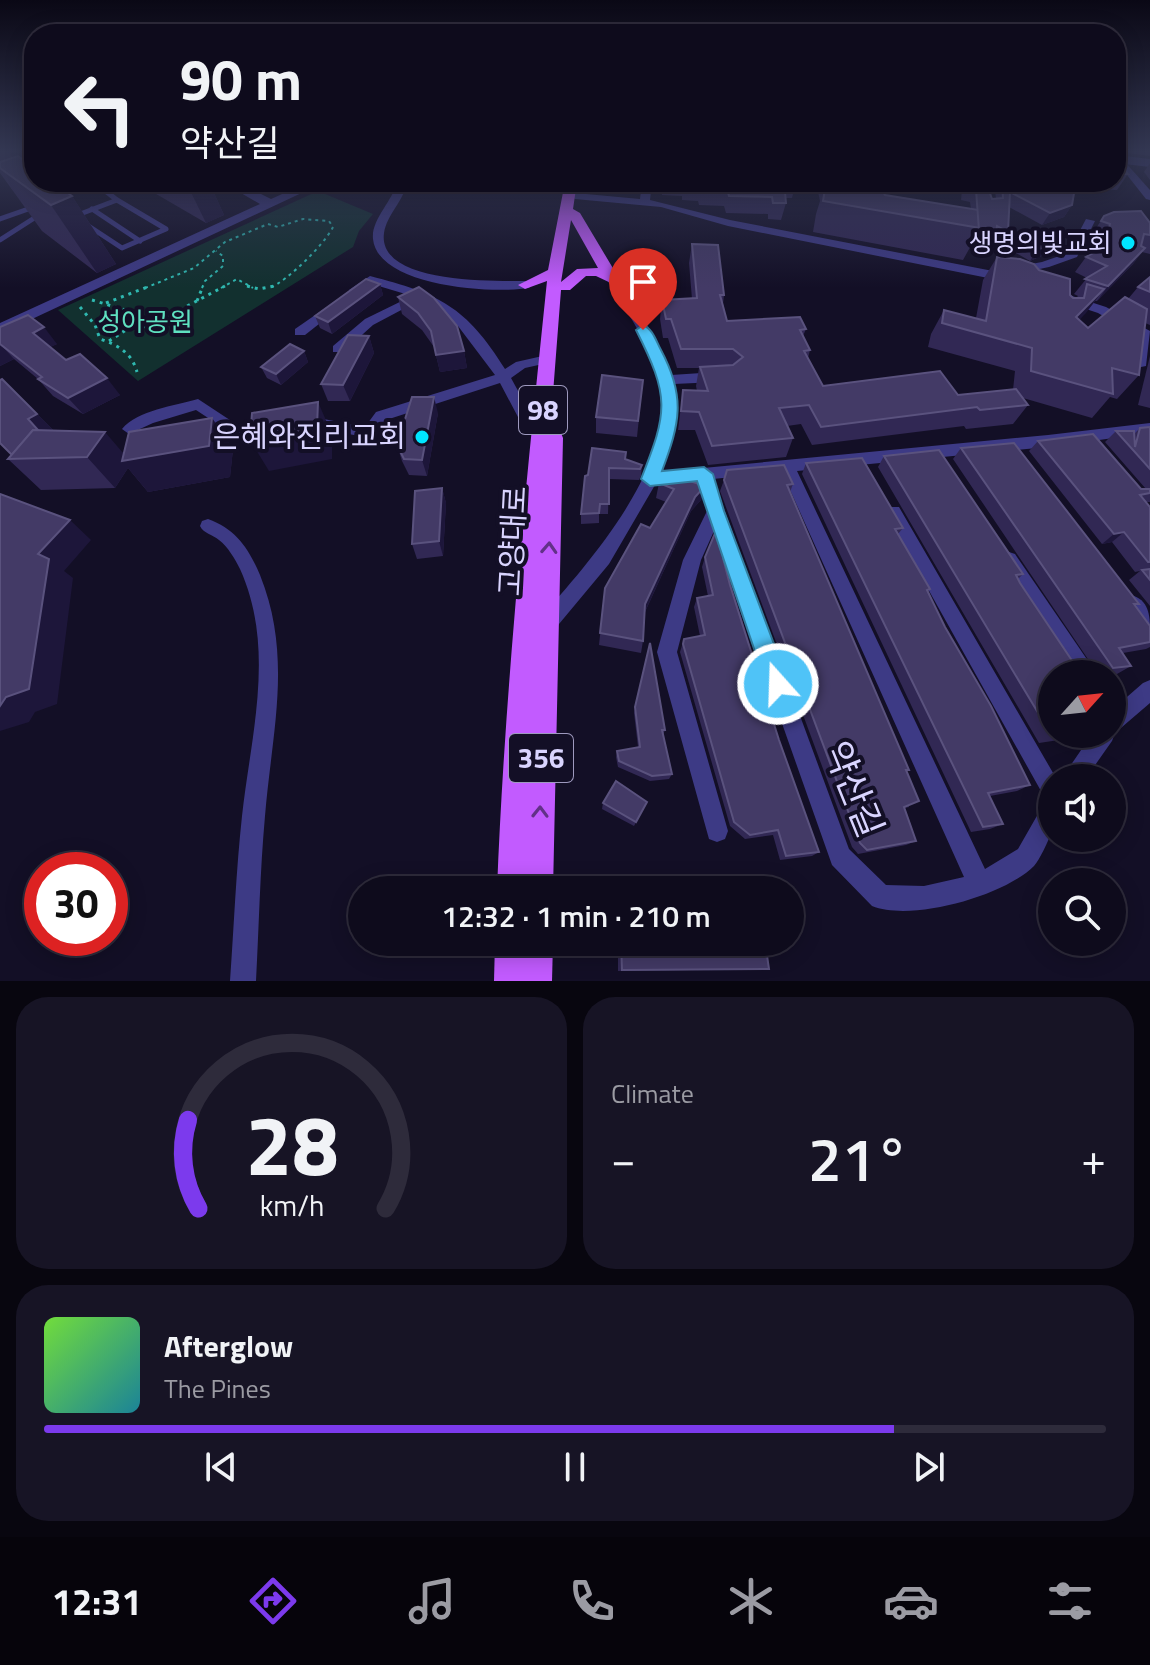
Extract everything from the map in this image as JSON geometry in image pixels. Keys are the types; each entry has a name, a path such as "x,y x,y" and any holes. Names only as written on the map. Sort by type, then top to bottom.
{"main road":[{"name":"고양대로","path":"538,876 535,633 543,419 547,359 571,197"},
{"name":"고양대로","path":"512,876 515,784 535,633 555,422 558,286 573,213 573,197"},
{"path":"573,213 613,280"},
{"path":"525,285 558,286 582,272 599,272 613,280"},
{"path":"525,285 558,286"},
{"path":"510,981 511,956"},
{"path":"536,981 537,956"}],"street":[{"path":"256,197 270,204"},
{"path":"0,329 286,197"},
{"path":"395,197 378,236 380,250 387,259 419,275 446,282 525,285"},
{"path":"622,197 728,223 993,275 1033,268 1073,255 1090,221"},
{"path":"645,202 646,197"},
{"path":"300,332 395,264"},
{"path":"370,280 434,301 465,327 503,377 523,413 543,419"},
{"path":"535,633 603,559 650,479 669,429 671,408 667,380 654,350 613,280"},
{"path":"338,349 369,322 446,282"},
{"path":"1061,307 1062,297 1102,310 1148,336 1141,363"},
{"path":"129,429 148,419 198,404 237,432 286,417 369,433 381,416 503,377 521,365 547,359"},
{"path":"667,380 728,376"},
{"path":"650,479 787,466 866,466 1016,451 1092,442 1150,428"},
{"path":"787,466 980,886"},
{"name":"약산길","path":"704,474 840,857 881,897 924,898 980,886 1026,857 1038,835"},
{"path":"886,500 1038,767"},
{"path":"715,511 692,560 667,652 717,831"},
{"path":"208,526 232,538 246,563 266,631 270,673 252,833 243,981"},
{"path":"998,543 1077,660"},
{"path":"1122,589 1150,625"},
{"path":"1126,710 1150,690"}],"lane":[{"path":"53,201 57,197"},
{"path":"113,197 166,229 122,248 74,216 117,200"},
{"path":"0,219 34,207 47,208 33,221 0,240"},
{"path":"92,209 140,241"}],"path":[{"path":"109,341 132,326 138,331 151,322 155,323 237,279 245,286 260,288 283,283 326,239 333,227 329,221 304,218 278,227 268,224 225,242 186,272 106,303 145,316 151,322"},
{"path":"197,301 205,281 223,266 223,256 216,251"},
{"path":"75,302 95,325 100,339 117,344 136,363 137,372"}],"green space":[{"name":"성아공원","path":"305,197 332,197 373,214 359,231 353,247 138,381 58,310"}],"building":[{"path":"40,197 70,197 51,205"},
{"path":"763,197 785,197 786,203 773,203 772,197"},
{"path":"824,197 896,197 979,210 980,228 823,201"},
{"path":"977,197 1010,197 1008,232 997,226 996,233 979,230"},
{"path":"1019,197 1073,197 1072,205 1050,213"},
{"path":"1141,211 1150,223 1150,235 1144,234 1141,246 1145,248 1108,286 1085,279 1107,266 1086,257 1104,247 1110,224 1101,221 1104,216 1114,212"},
{"path":"1039,229 1060,240 1037,250 1016,238"},
{"path":"692,244 718,245 724,295 720,295 727,321 800,317 806,329 800,330 810,350 804,351 823,386 940,371 958,395 1016,389 1028,405 980,410 977,407 821,427 809,405 779,408 793,438 712,446 699,412 681,411 683,390 708,391 700,367 733,365 743,357 733,349 681,349 671,319 666,319 662,300 697,298"},
{"path":"997,257 1020,259 1034,264 1039,270 1070,279 1070,295 1073,298 1084,298 1087,284 1104,289 1076,317 1088,328 1125,297 1147,309 1139,375 1112,368 1113,394 1031,371 1032,348 942,323 944,310 986,321"},
{"path":"1150,277 1150,292 1138,287"},
{"path":"366,279 380,284 328,322 315,316"},
{"path":"419,287 434,298 457,326 464,351 436,355 431,331 418,313 398,297"},
{"path":"28,315 44,327 33,333 66,360 80,354 107,378 68,398 38,379 42,377 0,344 0,327"},
{"path":"348,335 369,336 343,385 321,384"},
{"path":"290,344 304,351 276,374 261,367"},
{"path":"602,375 643,380 638,421 596,417"},
{"path":"2,379 37,414 28,419 38,430 33,430 12,455 0,443"},
{"path":"412,397 434,397 422,460 404,459 397,445"},
{"path":"318,402 317,427 250,440 252,413"},
{"path":"212,418 209,446 122,461 129,432"},
{"path":"1150,427 1150,469 1116,431 1134,431 1135,447 1140,428"},
{"path":"33,430 105,432 87,457 8,459"},
{"path":"1093,434 1141,489 1150,489 1150,493 1140,495 1150,507 1150,562 1124,532 1114,534 1038,441"},
{"path":"1014,443 1139,604 1134,604 1150,626 1150,642 1119,648 1131,666 1126,667 1126,660 1107,660 961,448"},
{"path":"592,448 626,452 625,459 642,465 640,469 609,468 609,504 600,504 599,513 581,514 585,476 588,475"},
{"path":"939,450 1023,574 1016,575 1072,660 1038,660 1038,713 884,456"},
{"path":"862,458 903,528 895,529 930,589 927,590 945,627 991,706 1030,785 988,793 1003,824 983,827 806,463"},
{"path":"784,465 793,484 787,485 909,770 906,770 919,801 904,807 916,841 867,850 860,843 724,480 727,470"},
{"path":"666,473 705,486 695,497 645,604 643,641 600,633 605,588 641,524 650,528 674,489 659,483"},
{"path":"442,488 439,541 412,544 415,491"},
{"path":"0,494 70,520 38,554 49,559 29,689 6,697 0,706"},
{"path":"715,533 725,552 723,558 730,585 779,740 819,852 786,856 778,830 750,835 734,822 683,644 684,639 705,635 697,598 713,595 705,557"},
{"path":"1150,569 1150,580 1142,570"},
{"path":"650,643 665,730 662,730 672,774 652,776 619,761 617,751 640,747 635,707"},
{"path":"616,781 647,802 636,822 603,803"},
{"path":"622,956 767,956 769,969 622,970"}],"place":[{"name":"생명의빛교회","path":"1128,243"},
{"name":"은혜와진리교회","path":"422,437"}],"route":[{"path":"643,330 663,368 671,408 669,429 650,479 704,474 778,684"}]}
